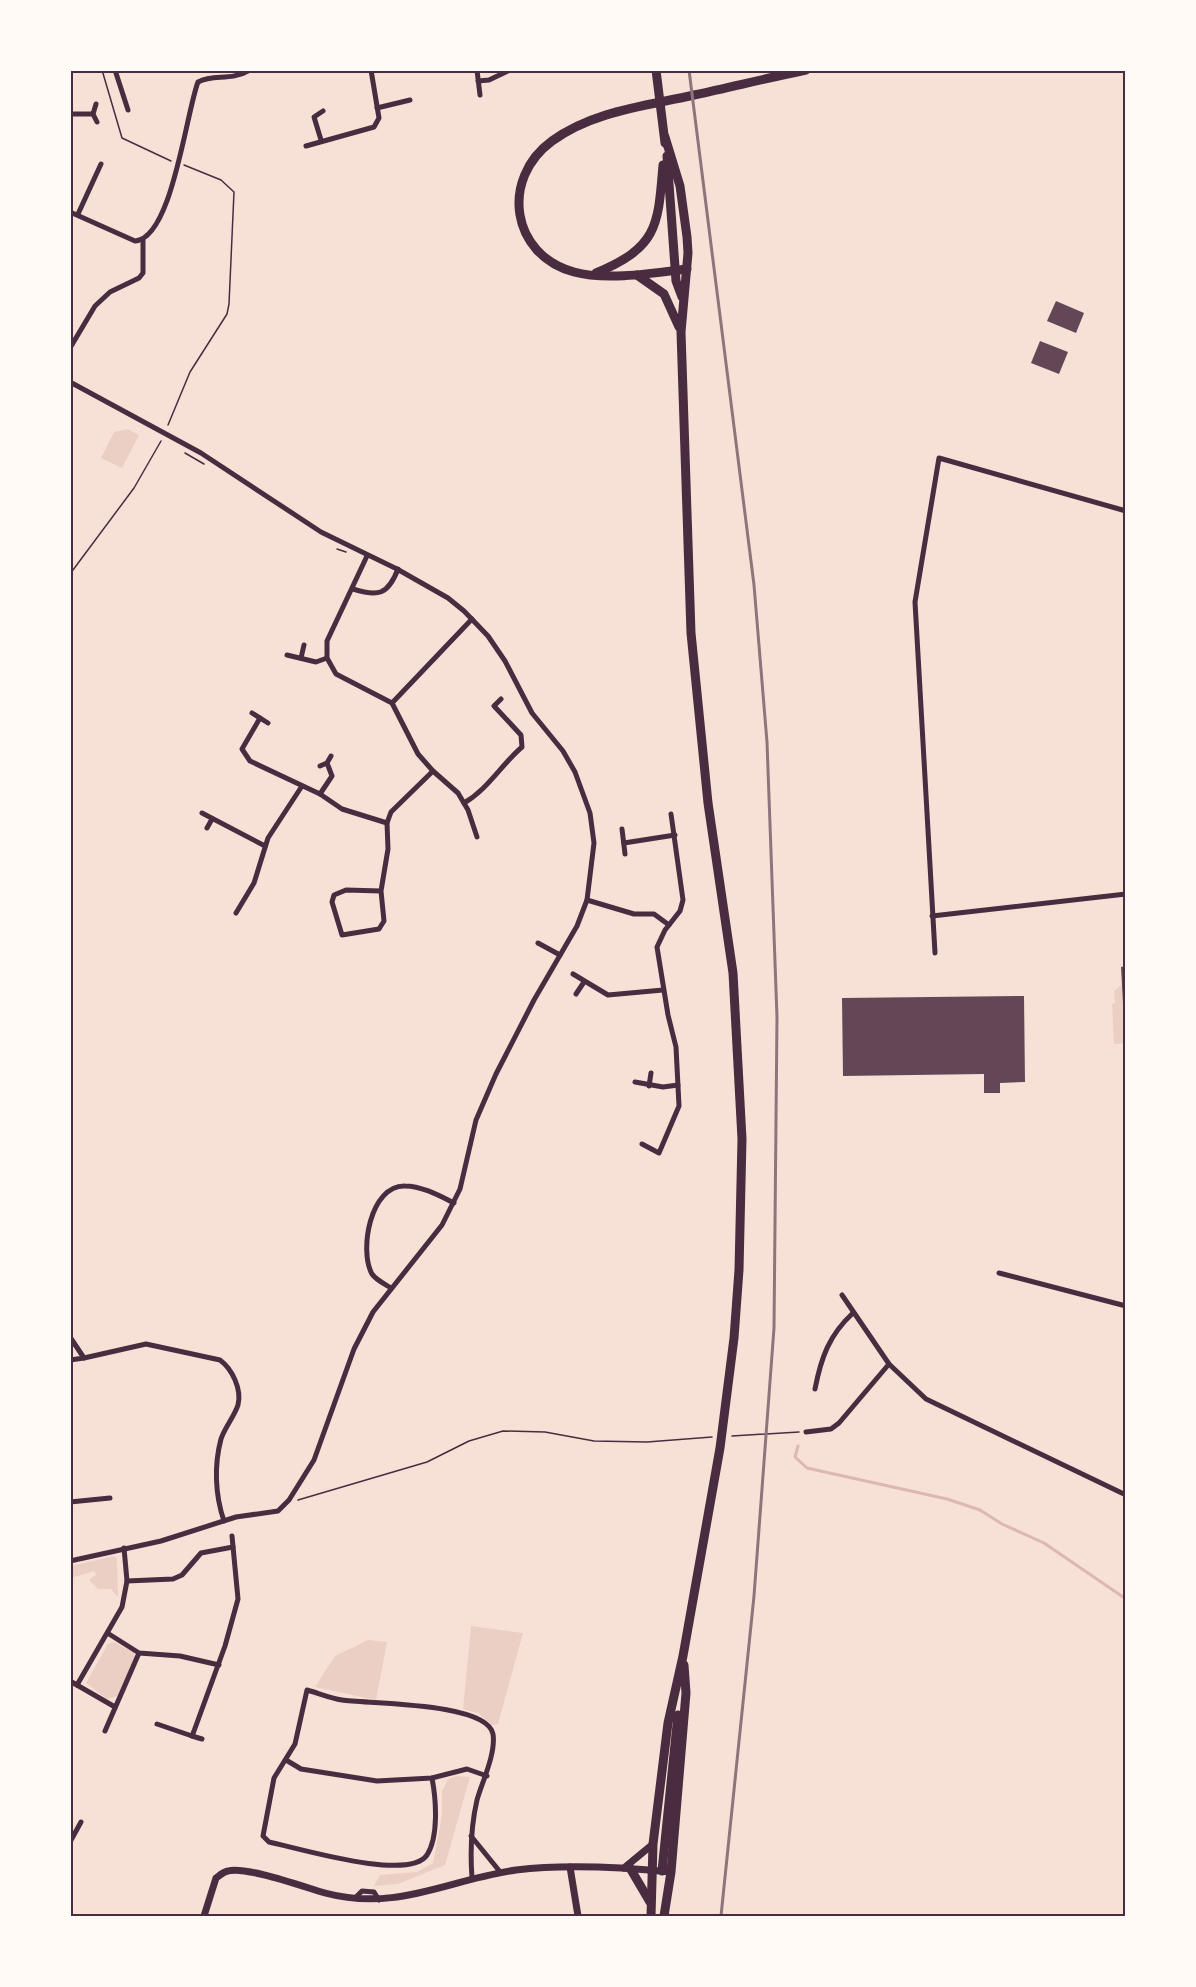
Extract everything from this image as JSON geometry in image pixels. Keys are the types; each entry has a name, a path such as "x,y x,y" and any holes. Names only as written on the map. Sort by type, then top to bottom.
{"highway":[{"path":"656,70 665,137 676,281 683,299"},
{"path":"687,269 591,275 562,268 532,246 519,212 518,195 523,178 533,161 550,142 600,116 806,70"},
{"path":"651,1917 653,1844 668,1723 683,1656 720,1448 734,1338 739,1270 742,1139 733,973 708,803 690,633 681,332 687,269 687,237 680,186 665,137"},
{"path":"591,275 634,254 654,227 659,213 665,137"},
{"path":"674,165 681,262 676,270"},
{"path":"635,274 664,294 681,332"},
{"path":"664,1917 686,1693 683,1656"},
{"path":"627,1868 650,1902"}],"street":[{"path":"115,70 128,110"},
{"path":"70,212 135,241 143,241 152,233 157,223 178,165 198,82 206,77 228,79 239,77 250,70"},
{"path":"306,146 374,127 379,118 371,70"},
{"path":"477,70 480,95"},
{"path":"478,81 489,80 510,70"},
{"path":"377,108 410,100"},
{"path":"96,104 93,114 97,122"},
{"path":"321,140 314,117 323,111"},
{"path":"70,114 93,114"},
{"path":"78,214 101,164"},
{"path":"70,348 95,306 110,292 139,278 143,273 143,241"},
{"path":"70,382 165,432 243,479 321,532 398,569 448,598 472,619 505,661 532,714 563,750 575,772 590,813 594,843 587,900 496,1074 477,1120 467,1164 454,1203 442,1225 405,1269 374,1312 354,1349 314,1460 289,1500 278,1511 224,1521 70,1561"},
{"path":"935,952 915,602 939,458 1125,511"},
{"path":"367,556 327,641 327,658 336,674 392,703 418,754 458,793 477,837"},
{"path":"352,589 367,593 386,590 392,585 398,569"},
{"path":"392,703 472,619"},
{"path":"301,658 304,645"},
{"path":"287,656 316,662 327,658"},
{"path":"464,803 482,792 499,770 522,747 521,735 494,706 501,699"},
{"path":"252,713 268,723"},
{"path":"260,718 243,752 250,761 320,794 342,809 387,822"},
{"path":"320,766 327,763 331,756"},
{"path":"320,794 332,776 327,763"},
{"path":"381,891 346,890 334,895 332,902 342,935 379,929 384,921 381,891 388,849 387,822 391,812 433,771"},
{"path":"236,913 254,883 265,846 302,786"},
{"path":"202,813 265,846"},
{"path":"642,1144 659,1153 679,1106 676,1047 663,990 657,947 680,911 683,900 671,814"},
{"path":"207,828 212,819"},
{"path":"622,829 625,854"},
{"path":"624,843 675,835"},
{"path":"932,916 1125,894"},
{"path":"587,900 634,914 654,914 669,925"},
{"path":"537,943 560,955"},
{"path":"573,974 609,995 663,990"},
{"path":"576,994 584,982"},
{"path":"649,1086 651,1073"},
{"path":"634,1082 649,1086 678,1085"},
{"path":"391,1288 373,1276 369,1266 372,1213 379,1199 388,1190 404,1186 423,1190 454,1203"},
{"path":"999,1273 1125,1306"},
{"path":"842,1295 889,1364 915,1390 943,1409 1125,1495"},
{"path":"815,1389 822,1357 833,1335 853,1313"},
{"path":"70,1337 84,1358"},
{"path":"70,1360 146,1344 220,1360 229,1367 234,1376 238,1403 222,1437 216,1470 218,1504 224,1521"},
{"path":"806,1432 831,1429 839,1423 889,1364"},
{"path":"70,1502 110,1498"},
{"path":"192,1736 219,1665 238,1599 232,1536"},
{"path":"77,1685 109,1634 122,1607 127,1581 124,1548"},
{"path":"127,1581 173,1579 182,1575 201,1553 233,1548"},
{"path":"109,1634 139,1653 180,1656 219,1665"},
{"path":"105,1731 139,1653"},
{"path":"70,1681 115,1707"},
{"path":"432,1778 437,1806 431,1846 419,1863 400,1867 380,1865 269,1842 263,1836 274,1778 295,1744 307,1690 340,1700 426,1706 477,1718 488,1725 493,1734 487,1776 478,1798 471,1836 472,1878"},
{"path":"157,1724 202,1739"},
{"path":"286,1760 301,1769 377,1781 432,1778 467,1769 487,1776"},
{"path":"70,1842 81,1822"},
{"path":"471,1836 501,1873"},
{"path":"627,1868 653,1844"},
{"path":"204,1917 216,1878 230,1870 251,1872 353,1899 379,1900 399,1898 472,1878 501,1873 570,1867 667,1871"},
{"path":"570,1867 578,1917"}],"path":[{"path":"70,574 134,488 165,432 190,372 227,314 229,304 234,192 221,180 178,165 122,138 102,70"},
{"path":"289,1500 296,1500 427,1462 469,1441 502,1431 545,1432 594,1441 647,1442 713,1437"},
{"path":"730,1436 806,1432"}],"shaded area":[{"path":"127,429 139,435 122,468 101,458 114,432"},
{"path":"1122,984 1125,1043 1114,1044 1112,1004 1115,1003 1114,991"},
{"path":"114,1556 117,1558 118,1597 111,1589 98,1589 89,1580 96,1575 95,1571 71,1578 71,1566"},
{"path":"471,1626 523,1633 498,1724 492,1725 478,1713 463,1709"},
{"path":"368,1640 387,1642 376,1700 315,1687 335,1656"},
{"path":"114,1642 134,1653 135,1658 117,1696 107,1699 86,1683 108,1644"},
{"path":"456,1776 470,1777 445,1865 398,1884 374,1886 380,1875 417,1872 433,1863 442,1816 442,1791 448,1779"}],"building":[{"path":"1056,301 1084,313 1076,333 1047,321"},
{"path":"1040,341 1068,352 1059,374 1031,363"},
{"path":"1126,966 1126,1022 1124,1022 1121,967"},
{"path":"1024,996 1025,1082 1000,1083 1000,1093 984,1093 984,1074 843,1076 842,998"}],"waterway":[{"path":"798,1446 795,1457 807,1468 947,1499 980,1510 1002,1524 1044,1543 1126,1599"}],"railway":[{"path":"689,70 754,585 767,742 777,1017 774,1328 754,1596 721,1916"}]}
